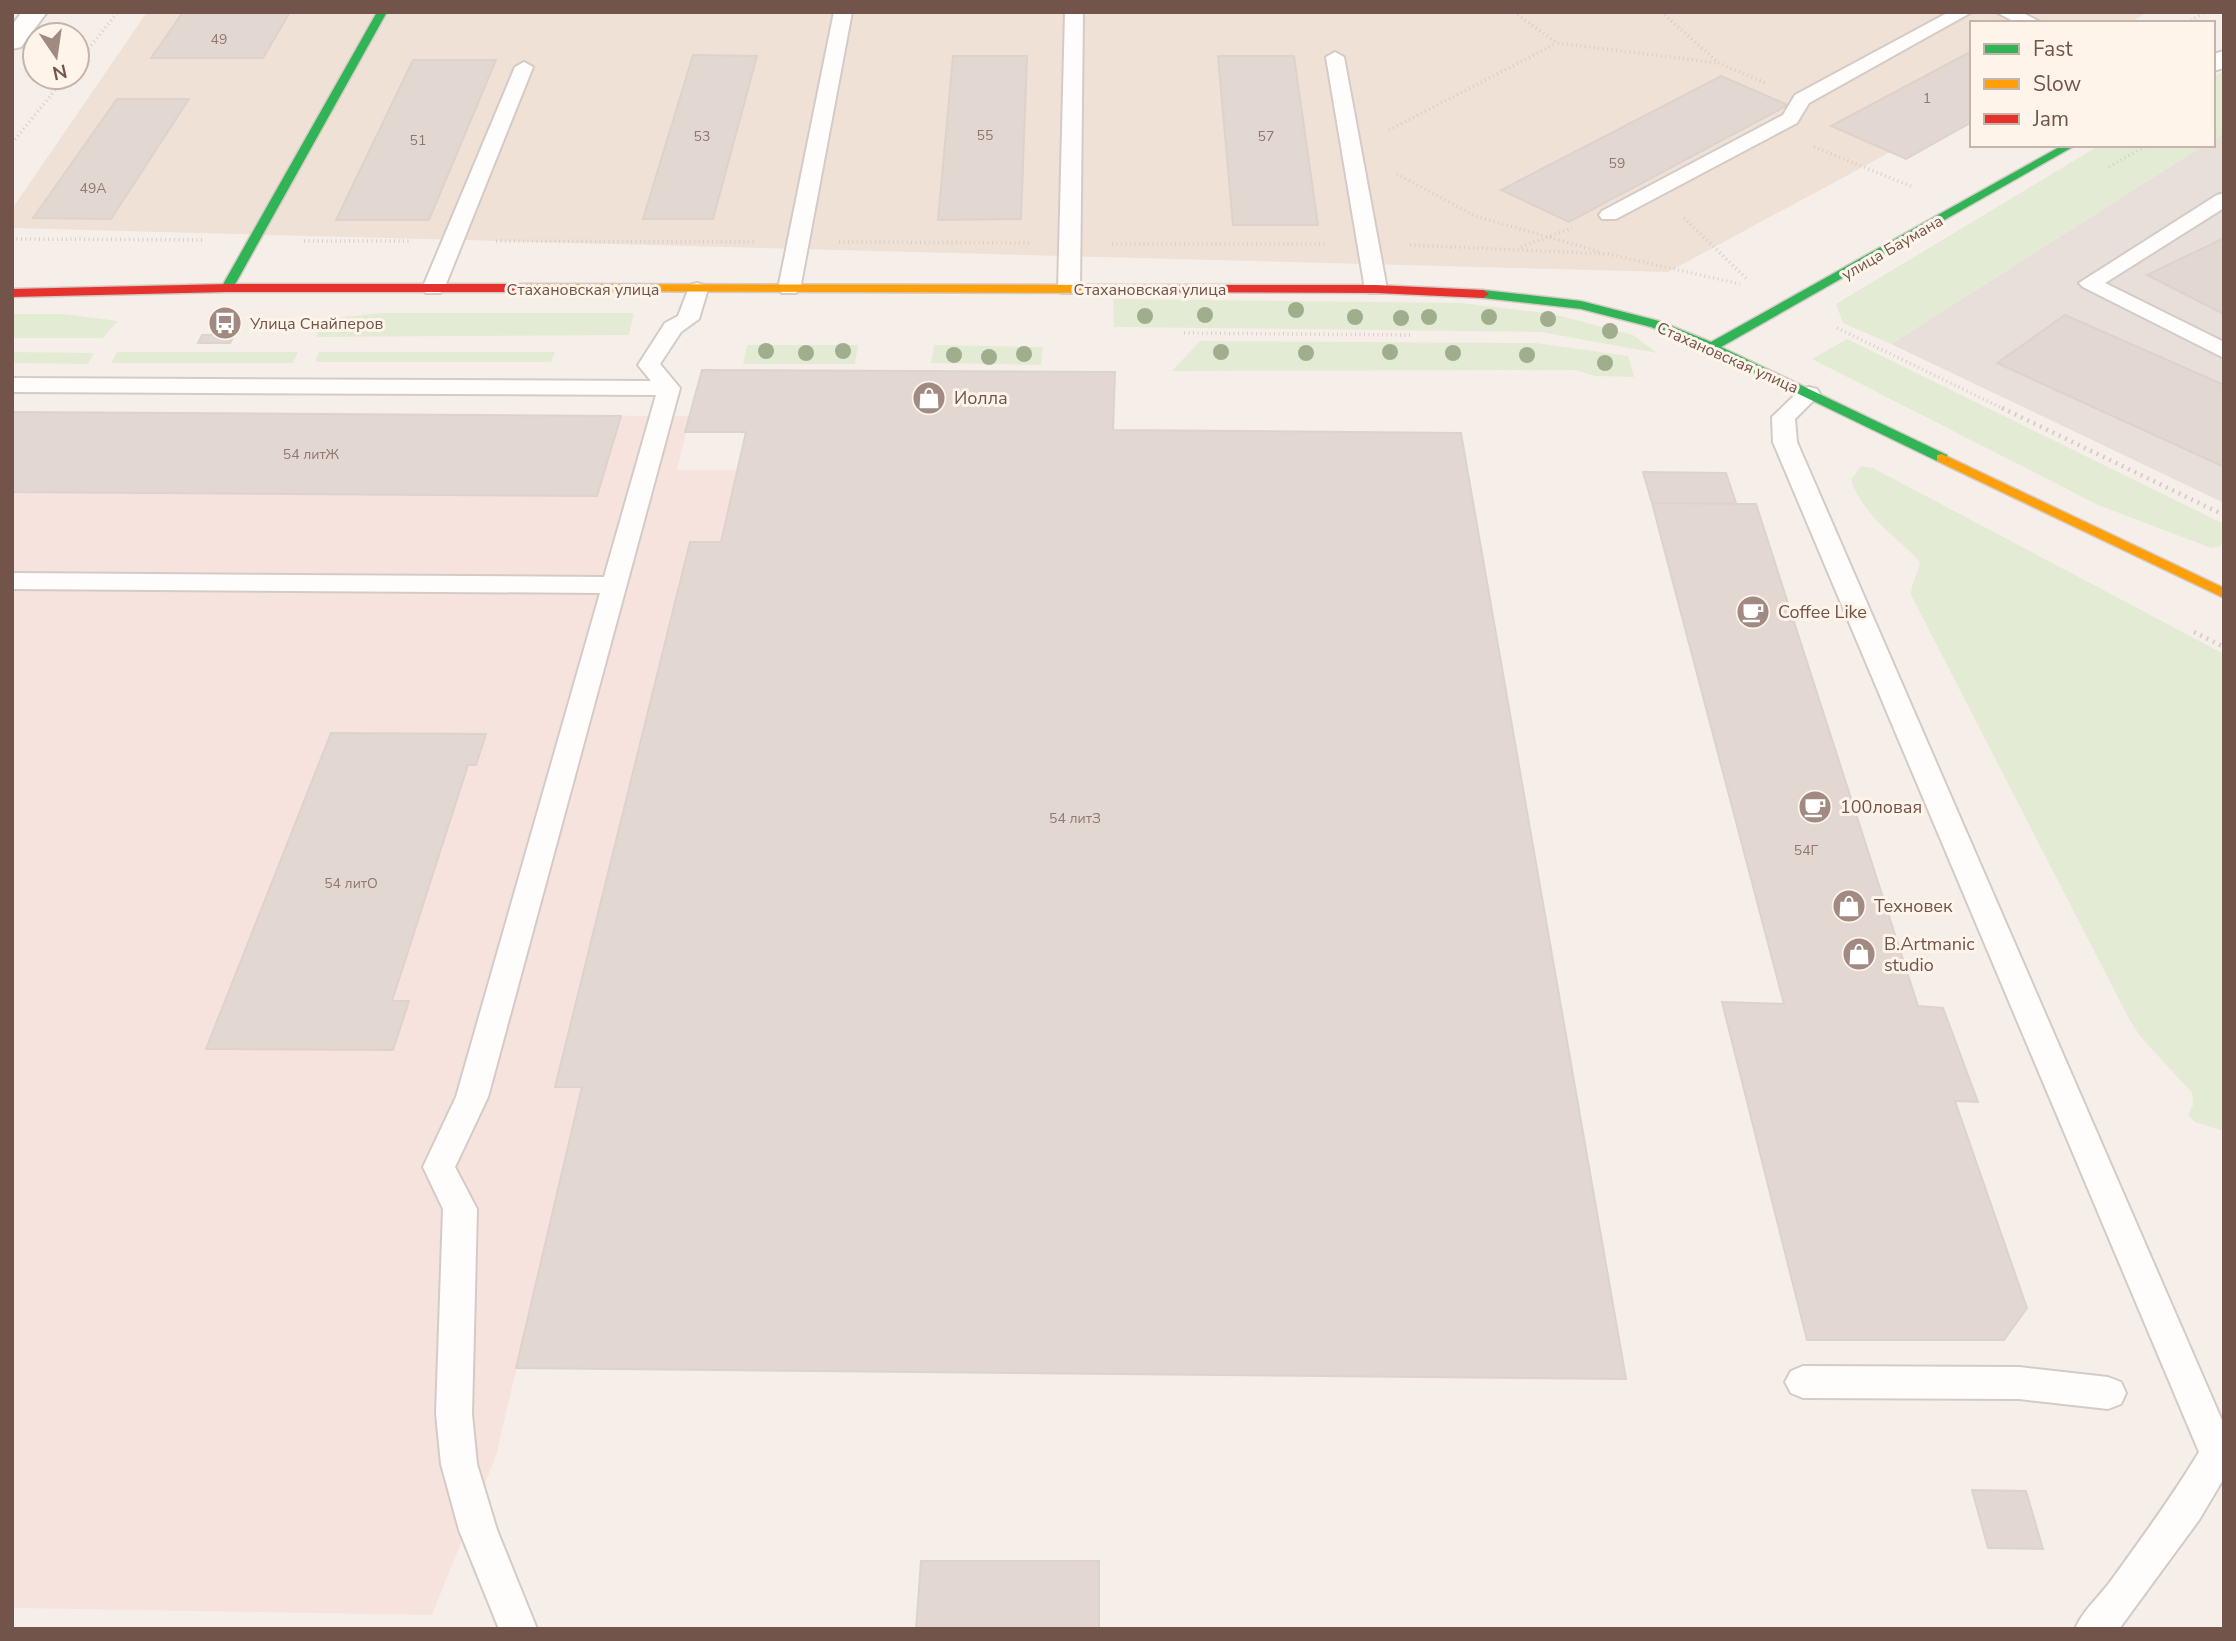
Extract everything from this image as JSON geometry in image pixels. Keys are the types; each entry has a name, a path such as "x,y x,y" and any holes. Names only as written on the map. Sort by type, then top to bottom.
{"main road":[{"path":"227,288 383,12"},
{"name":"улица Баумана","path":"1712,347 2067,147"},
{"name":"Стахановская улица","path":"12,293 227,288 1376,289 1483,293 1582,306 1647,321 1712,347 2224,594"}],"street":[{"path":"12,42 35,12"}],"lane":[{"path":"789,289 844,12"},
{"path":"1069,289 1074,12"},
{"path":"1609,215 1790,119 1802,99 1963,12"},
{"path":"2004,12 2028,21"},
{"path":"1335,57 1376,289"},
{"path":"433,289 524,67"},
{"path":"2224,199 2090,283 2224,351"},
{"path":"669,388 649,365 673,328 688,319 697,289"},
{"path":"12,385 669,388"},
{"path":"518,1629 478,1531 459,1464 454,1414 460,1209 439,1167 472,1097 669,388"},
{"path":"1809,394 1783,417 1784,442 2221,1450 2186,1508 2119,1601 2094,1629"},
{"path":"12,581 614,585"},
{"path":"1803,1382 2019,1382 2108,1393"}],"path":[{"path":"91,46 118,12"},
{"path":"1514,12 1557,43 1719,63 1802,99"},
{"path":"1661,12 1719,63"},
{"path":"2189,21 2205,12"},
{"path":"1351,149 1557,43"},
{"path":"12,143 55,91"},
{"path":"1771,129 1917,189"},
{"path":"1351,149 1475,216 1608,254 1723,278 1746,286"},
{"path":"1656,190 1749,281"},
{"path":"1517,249 1609,215"},
{"path":"12,239 1367,244 1608,254"},
{"path":"1837,328 2224,515"},
{"path":"1173,332 1423,335"}],"shaded area":[{"path":"147,12 2148,12 2132,21 1970,21 1970,109 1668,272 12,228 12,209"},
{"path":"2224,133 2224,503 1891,344 2201,147 2215,147 2215,139"},
{"path":"12,412 690,416 677,470 738,470 721,542 690,542 555,1086 582,1087 496,1456 432,1615 12,1608"}],"green space":[{"path":"2224,71 2224,133 2215,139 2215,76"},
{"path":"2097,147 2201,147 1891,344 1843,323 1836,304"},
{"path":"1113,299 1461,303 1553,314 1633,335 1657,353 1541,332 1114,327"},
{"path":"380,313 634,313 629,335 317,337 319,320"},
{"path":"12,314 64,314 118,321 103,338 12,338"},
{"path":"1847,339 2224,524 2224,542 2219,547 2211,548 2098,505 1812,359"},
{"path":"1200,341 1536,343 1628,356 1634,377 1595,376 1575,370 1172,371"},
{"path":"747,345 858,345 855,364 743,364"},
{"path":"934,345 1043,347 1041,365 931,363"},
{"path":"12,352 94,353 88,364 12,363"},
{"path":"117,352 298,352 293,363 111,363"},
{"path":"319,352 555,352 551,362 315,362"},
{"path":"1861,466 1873,468 2224,654 2224,1131 2195,1122 2188,1115 2193,1105 2192,1093 2140,1036 2129,1019 1911,595 1920,562 1872,515 1856,493 1851,480"}],"building":[{"path":"183,12 290,12 263,58 151,58"},
{"path":"1970,52 1970,123 1906,159 1831,126"},
{"path":"693,55 757,56 713,219 643,219"},
{"path":"953,56 1027,56 1021,219 938,220"},
{"path":"1218,56 1294,56 1318,225 1233,225"},
{"path":"413,60 496,60 429,220 336,220"},
{"path":"1721,76 1788,105 1569,222 1501,190"},
{"path":"117,99 189,99 111,219 33,218"},
{"path":"2224,238 2224,314 2147,275"},
{"path":"2065,315 2224,385 2224,467 1997,363"},
{"path":"202,335 234,335 230,343 198,343"},
{"path":"702,370 1115,372 1113,430 1461,433 1626,1379 516,1368 582,1087 555,1087 690,542 721,542 746,432 685,432"},
{"path":"12,412 621,416 597,496 12,492"},
{"path":"1643,472 1726,473 1736,503 1652,503"},
{"path":"1652,503 1756,504 1918,1006 1943,1008 1978,1102 1955,1101 2027,1308 2004,1340 1807,1340 1722,1002 1784,1004"},
{"path":"331,733 486,734 476,765 468,765 392,1001 409,1001 393,1050 206,1049"},
{"path":"1972,1490 2026,1491 2043,1549 1988,1548"},
{"path":"921,1561 1099,1561 1099,1629 916,1629"}],"traffic: fast":[{"path":"227,288 382,12"},
{"path":"1712,347 2067,147"},
{"path":"1483,294 1581,305 1655,324 1712,347 1942,458"}],"traffic: slow":[{"path":"531,288 1106,289"},
{"path":"1942,458 2224,594"}],"traffic: jam":[{"path":"12,293 227,288 531,288"},
{"path":"1106,289 1376,289 1483,294"}],"place":[{"name":"Улица Снайперов","path":"225,323"},
{"name":"Иолла","path":"929,398"},
{"name":"Coffee Like","path":"1753,612"},
{"name":"100ловая","path":"1815,807"},
{"name":"Техновек","path":"1849,906"},
{"name":"B.Artmanic studio","path":"1859,954"}]}
